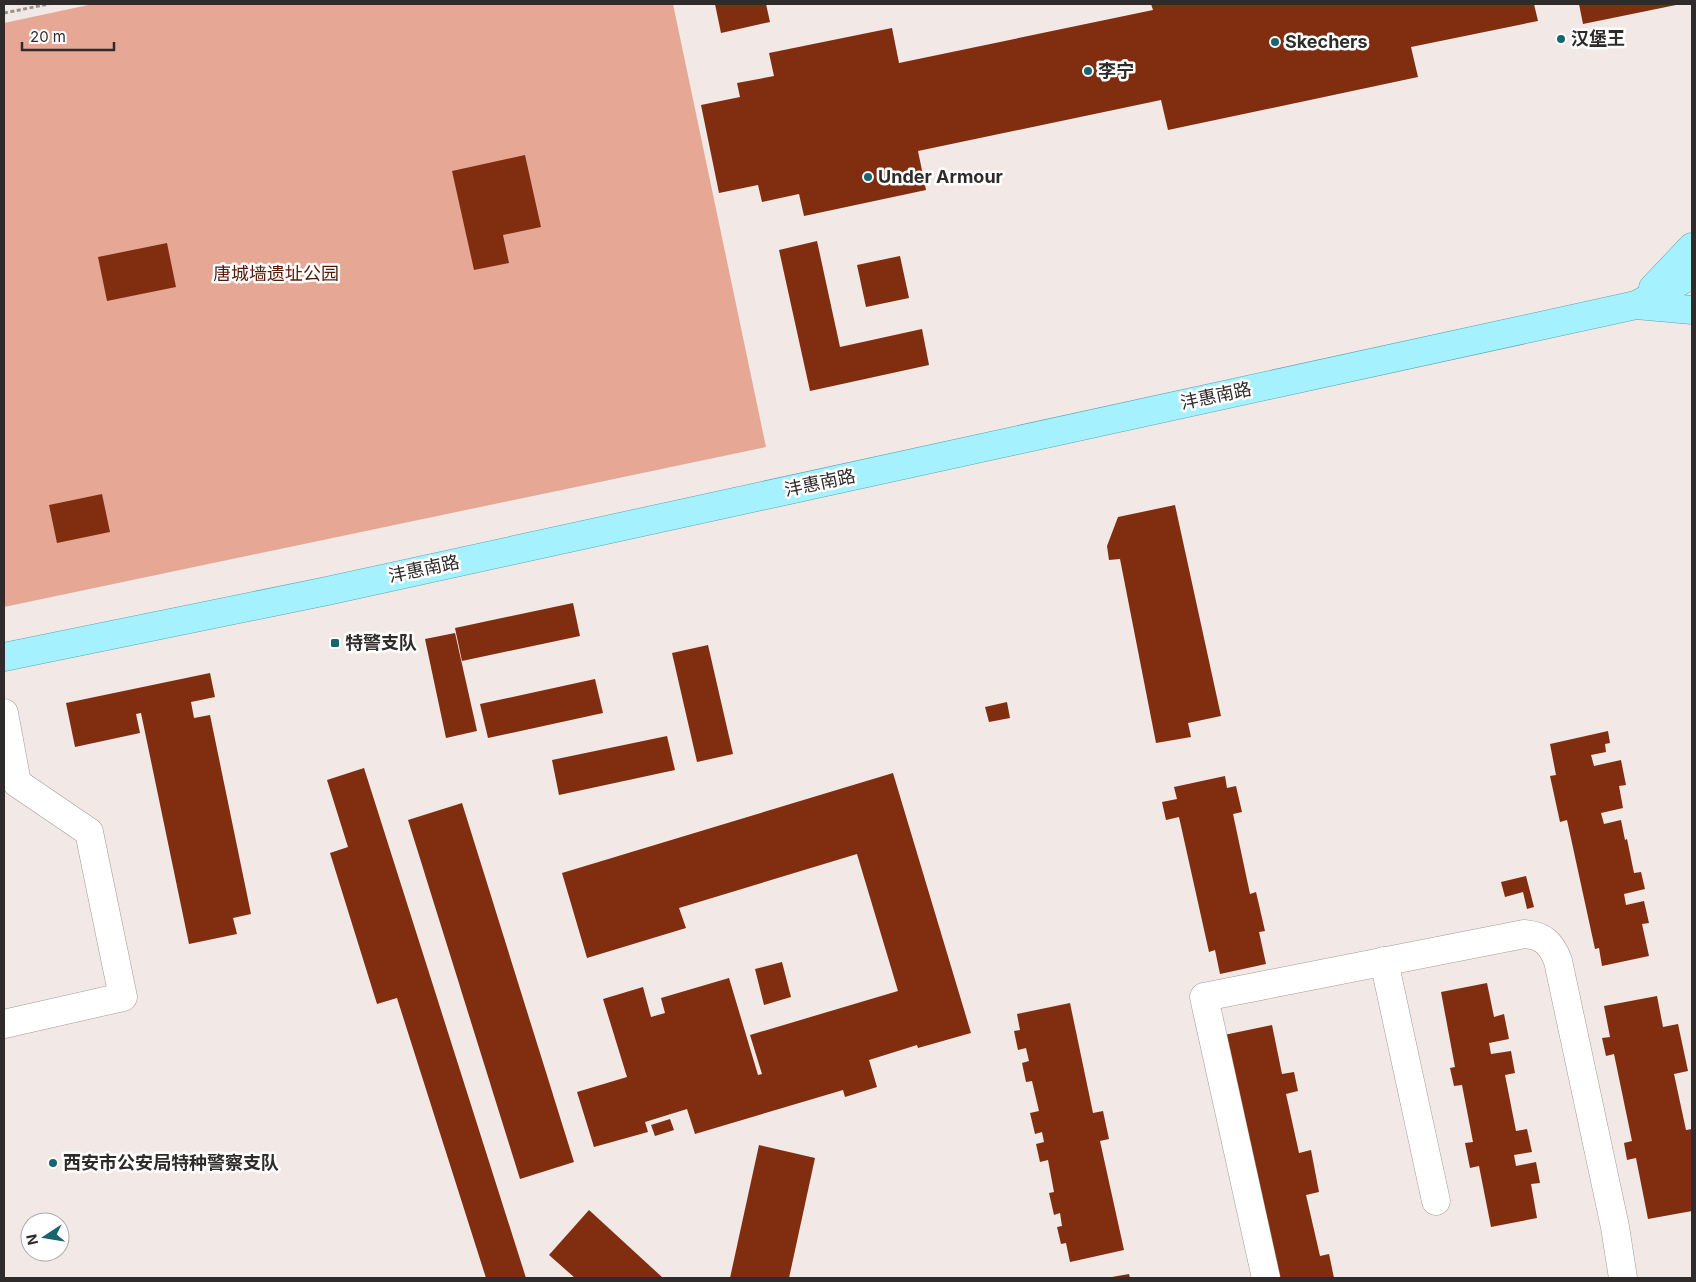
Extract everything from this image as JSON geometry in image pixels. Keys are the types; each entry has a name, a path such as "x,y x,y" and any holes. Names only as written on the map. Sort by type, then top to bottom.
{"main road":[{"path":"1636,305 1692,247"},
{"name":"沣惠南路","path":"4,657 326,591 1636,305 1692,275"},
{"name":"沣惠南路","path":"1636,305 1692,310"}],"street":[{"path":"4,713 17,783 89,832 123,996 4,1024"},
{"path":"1266,1278 1204,997 1524,934 1536,935 1553,947 1558,961 1613,1218 1623,1278"},
{"path":"1384,962 1436,1201"}],"path":[{"path":"4,13 49,4"}],"green space":[{"name":"唐城墙遗址公园","path":"93,4 673,4 766,447 4,607 4,23"}],"building":[{"path":"715,4 766,4 770,22 721,33"},
{"path":"1151,4 1534,4 1538,21 1411,47 1418,77 1168,130 1161,100 918,151 926,190 804,216 799,194 762,202 758,185 719,193 701,105 740,97 737,83 774,76 769,53 892,28 899,63 1153,10"},
{"path":"1579,4 1676,4 1676,5 1583,24"},
{"path":"525,155 541,227 503,235 509,263 474,270 452,171"},
{"path":"817,241 840,347 922,329 929,365 810,391 779,250"},
{"path":"167,243 176,287 107,301 98,257"},
{"path":"900,256 909,298 866,307 857,265"},
{"path":"102,494 110,532 57,543 49,505"},
{"path":"1175,505 1221,716 1188,723 1191,737 1156,743 1120,559 1109,560 1107,546 1118,517"},
{"path":"573,603 580,636 462,661 455,628"},
{"path":"455,633 477,731 446,738 425,639"},
{"path":"708,645 733,754 697,762 672,653"},
{"path":"210,673 215,697 191,702 194,718 210,715 251,914 233,918 237,934 189,944 141,713 136,714 140,733 75,747 66,703"},
{"path":"595,679 603,713 488,738 480,704"},
{"path":"1007,702 1010,718 989,722 985,707"},
{"path":"1608,731 1610,743 1605,744 1606,752 1591,755 1594,766 1621,760 1626,785 1619,786 1623,808 1601,813 1604,824 1621,820 1634,873 1641,872 1645,889 1624,894 1626,905 1644,901 1649,923 1642,924 1649,956 1602,966 1599,948 1595,949 1567,820 1560,822 1550,776 1556,775 1550,744"},
{"path":"667,736 675,770 559,795 552,760"},
{"path":"364,768 526,1278 486,1278 397,998 377,1004 330,853 348,847 327,780"},
{"path":"893,773 971,1033 918,1048 917,1045 869,1060 877,1087 845,1097 843,1090 695,1134 687,1109 645,1122 648,1132 594,1147 577,1092 627,1077 603,999 643,987 651,1017 665,1013 661,998 729,978 758,1075 762,1074 750,1035 898,991 857,854 679,908 686,928 587,958 562,873"},
{"path":"1225,776 1227,788 1236,786 1242,812 1233,814 1250,894 1256,892 1265,931 1259,932 1266,964 1220,974 1215,950 1209,952 1179,817 1166,820 1162,802 1177,799 1174,787"},
{"path":"462,803 574,1162 520,1179 408,820"},
{"path":"1526,876 1534,907 1527,909 1523,892 1505,897 1501,882"},
{"path":"782,962 791,997 764,1005 755,969"},
{"path":"1487,983 1494,1017 1504,1014 1509,1039 1489,1043 1491,1054 1511,1051 1515,1073 1505,1075 1516,1131 1527,1129 1532,1152 1514,1155 1516,1166 1536,1162 1540,1183 1531,1184 1537,1218 1491,1227 1479,1166 1470,1168 1465,1143 1473,1142 1462,1085 1454,1086 1450,1068 1455,1067 1441,992"},
{"path":"1657,996 1663,1027 1678,1024 1688,1071 1674,1074 1686,1130 1692,1129 1692,1211 1648,1219 1636,1158 1627,1160 1624,1143 1632,1141 1614,1054 1606,1056 1602,1038 1610,1037 1604,1006"},
{"path":"1070,1003 1093,1113 1103,1111 1109,1139 1100,1141 1124,1250 1070,1262 1066,1243 1061,1244 1057,1227 1062,1226 1060,1213 1054,1215 1049,1193 1054,1192 1048,1160 1040,1162 1036,1144 1044,1142 1042,1132 1035,1134 1030,1113 1039,1111 1032,1081 1026,1082 1022,1063 1029,1061 1026,1048 1018,1050 1014,1031 1020,1030 1017,1014"},
{"path":"1272,1025 1282,1074 1294,1072 1298,1091 1286,1094 1299,1153 1311,1150 1319,1192 1306,1195 1320,1256 1329,1254 1334,1278 1271,1278 1224,1035"},
{"path":"670,1119 674,1130 655,1136 651,1125"},
{"path":"759,1145 815,1158 789,1278 730,1278"},
{"path":"589,1210 663,1278 575,1278 549,1255"},
{"path":"1129,1274 1130,1278 1112,1278 1112,1277"}],"place":[{"name":"汉堡王","path":"1561,39"},
{"name":"Skechers","path":"1275,42"},
{"name":"李宁","path":"1088,71"},
{"name":"Under Armour","path":"868,177"},
{"name":"特警支队","path":"335,643"},
{"name":"西安市公安局特种警察支队","path":"53,1163"}]}
